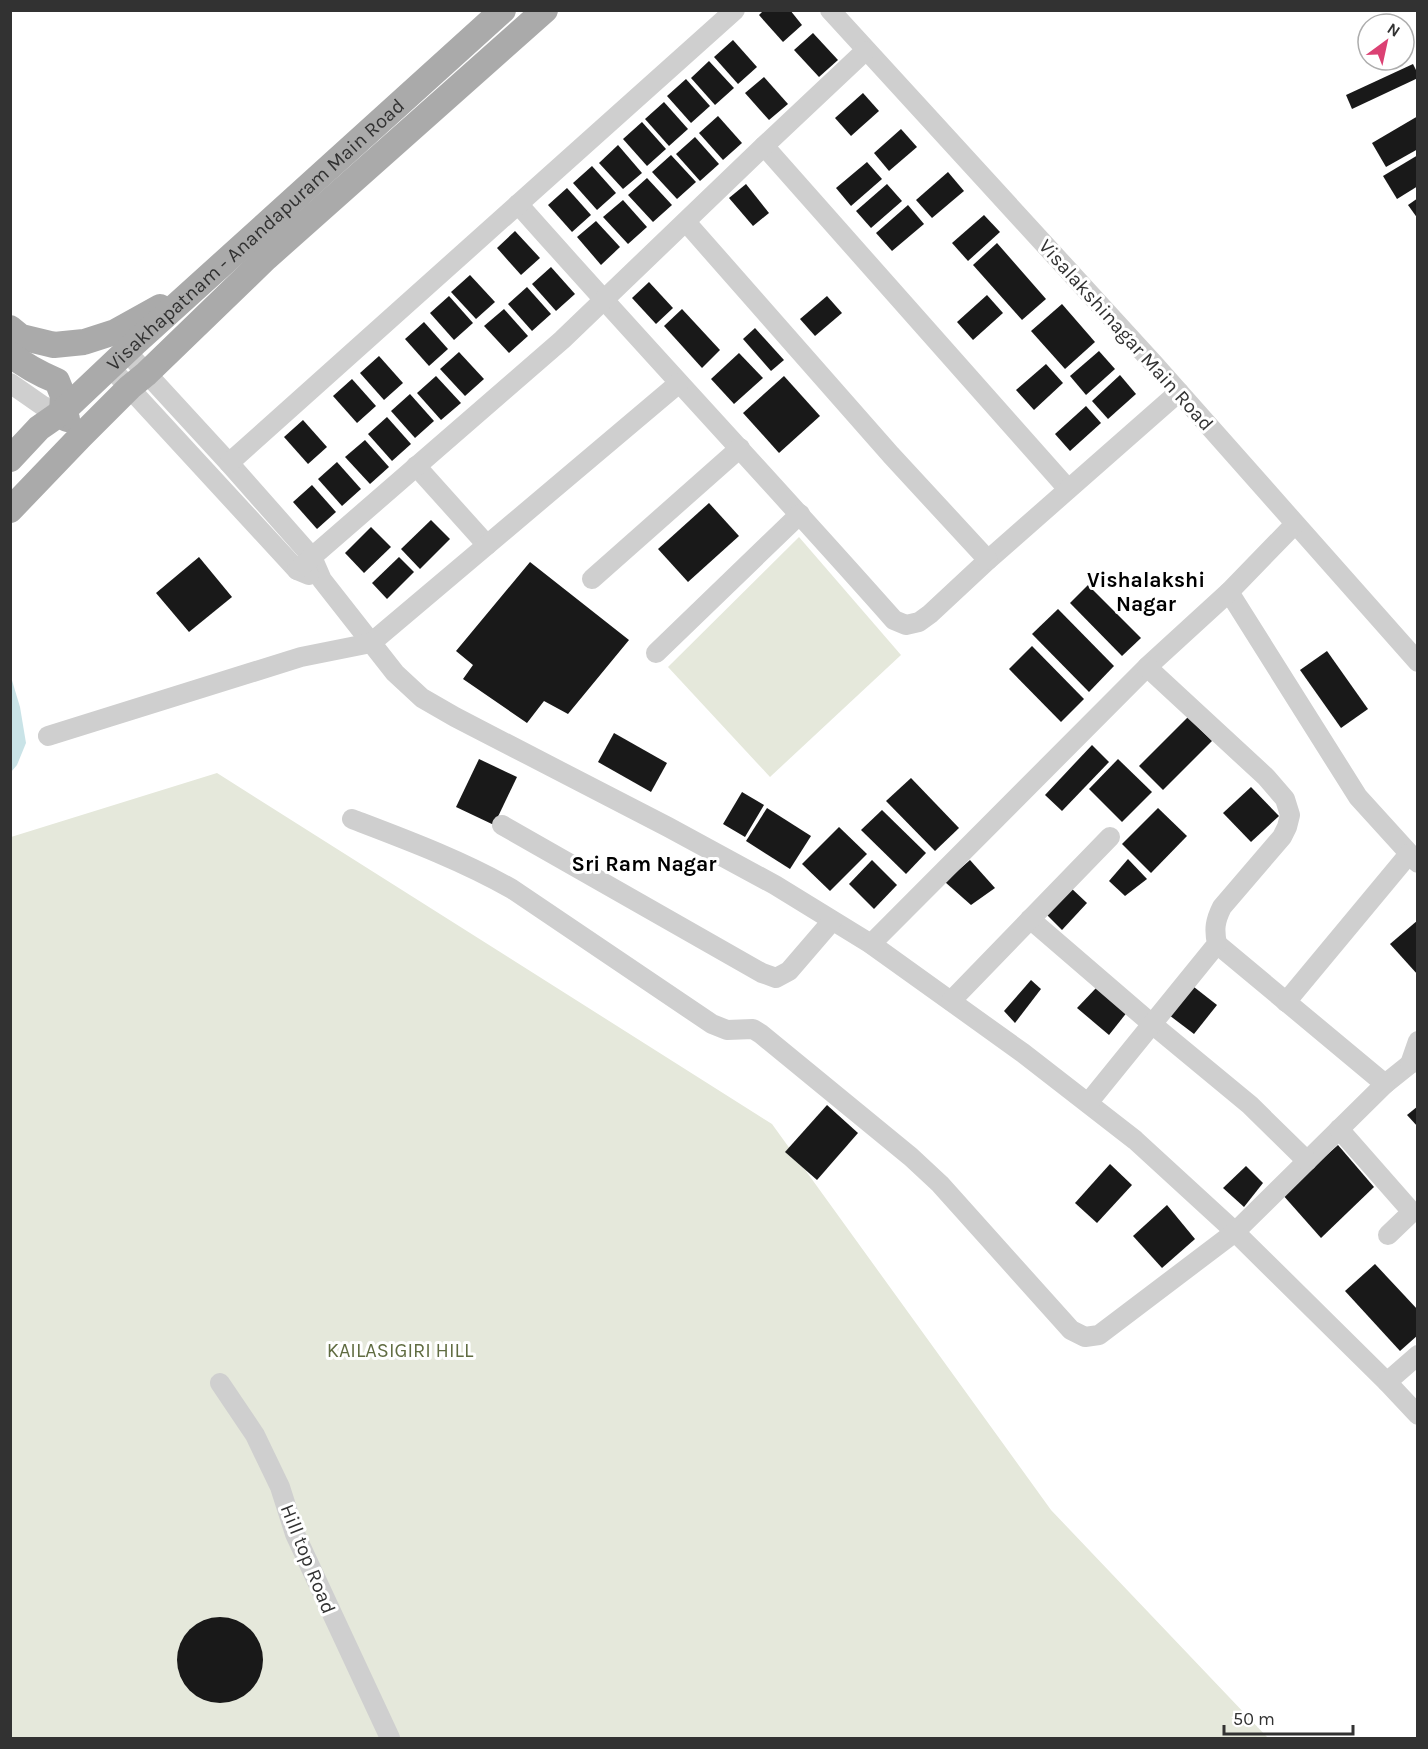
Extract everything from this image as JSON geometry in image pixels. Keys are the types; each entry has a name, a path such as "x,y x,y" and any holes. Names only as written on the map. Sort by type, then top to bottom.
{"main road":[{"name":"Visakhapatnam - Anandapuram Main Road","path":"10,459 42,425 62,412 503,10"},
{"name":"Visakhapatnam - Anandapuram Main Road","path":"10,510 81,436 266,258 545,10"},
{"path":"10,328 21,337 54,345 84,342 115,332 201,284"},
{"path":"10,354 19,362 57,381 63,396 62,412 81,436"}],"street":[{"path":"228,463 735,10"},
{"name":"Visalakshinagar Main Road","path":"830,10 865,51 1179,392 1418,662"},
{"path":"297,570 562,340 865,51"},
{"path":"764,146 1068,489"},
{"path":"518,204 894,620 906,626 919,622 930,614 1179,392"},
{"path":"686,222 891,455 988,560"},
{"path":"118,359 297,570 322,580"},
{"path":"138,380 228,463 312,557 322,580 371,643 395,673 422,698 775,885 871,944 951,1001 1023,1053 1135,1140 1235,1232 1418,1415"},
{"path":"10,383 43,406 62,412"},
{"path":"48,736 302,657 371,643 679,383"},
{"path":"592,579 740,448"},
{"path":"416,466 488,545"},
{"path":"656,653 800,514"},
{"path":"871,944 1147,667 1229,592 1295,524"},
{"path":"1229,592 1358,797 1413,859 1286,1002"},
{"path":"1147,667 1266,777 1285,799 1290,815 1282,837 1222,907 1216,919 1214,931 1217,944 1385,1084"},
{"path":"352,819 443,854 512,889 712,1024 727,1030 753,1029 761,1034 911,1157 933,1178 1071,1330 1085,1337 1099,1335 1235,1232 1385,1084 1414,1062 1418,1041"},
{"path":"502,825 762,973 776,978 789,971 832,921"},
{"path":"951,1001 1110,837"},
{"path":"1030,919 1250,1105 1307,1161"},
{"path":"1088,1103 1217,944"},
{"path":"1339,1129 1412,1212 1388,1235"},
{"path":"1387,1382 1418,1355"},
{"name":"Hill top Road","path":"220,1383 255,1435 280,1487 294,1534 390,1738"}],"green space":[{"path":"799,537 901,655 770,777 668,667"},
{"name":"KAILASIGIRI HILL","path":"217,773 772,1124 1051,1510 1268,1738 11,1738 11,837"}],"water":[{"path":"11,677 20,707 26,743 17,765 11,772"}],"building":[{"path":"764,10 790,10 802,25 783,42 759,15"},
{"path":"813,33 838,60 819,77 794,50"},
{"path":"733,40 757,67 738,84 714,57"},
{"path":"709,61 734,88 715,105 691,78"},
{"path":"1416,70 1418,74 1418,78 1352,109 1346,95 1396,72 1416,72"},
{"path":"764,77 788,104 769,120 745,93"},
{"path":"686,79 710,106 691,123 667,96"},
{"path":"863,93 879,111 851,136 835,118"},
{"path":"664,102 688,129 669,146 645,119"},
{"path":"718,116 742,143 723,160 699,133"},
{"path":"1418,116 1418,149 1386,167 1372,143"},
{"path":"642,122 666,149 647,166 623,139"},
{"path":"901,129 917,147 889,171 874,153"},
{"path":"695,137 719,164 700,181 676,154"},
{"path":"618,145 642,173 623,189 599,163"},
{"path":"671,155 696,182 677,199 652,172"},
{"path":"1418,155 1418,186 1397,199 1383,176"},
{"path":"867,162 882,179 851,206 836,188"},
{"path":"592,166 616,193 597,210 573,183"},
{"path":"948,172 964,191 932,218 916,200"},
{"path":"647,178 672,205 653,222 628,195"},
{"path":"746,184 769,213 753,226 729,198"},
{"path":"887,184 902,201 871,228 856,211"},
{"path":"567,188 591,215 572,232 548,205"},
{"path":"1418,198 1418,219 1408,205"},
{"path":"623,200 647,227 628,244 603,217"},
{"path":"908,205 924,224 892,251 876,233"},
{"path":"984,215 1000,232 968,261 952,243"},
{"path":"596,221 620,247 601,265 577,237"},
{"path":"515,231 540,258 521,275 497,248"},
{"path":"997,243 1046,299 1022,320 973,265"},
{"path":"551,267 575,294 556,311 532,284"},
{"path":"470,275 495,302 476,319 451,292"},
{"path":"649,282 673,308 656,324 632,298"},
{"path":"527,287 551,314 532,331 508,304"},
{"path":"987,295 1003,313 973,340 957,322"},
{"path":"449,296 473,323 454,340 430,313"},
{"path":"827,296 842,313 815,336 800,319"},
{"path":"1062,304 1095,342 1065,369 1031,331"},
{"path":"504,309 528,336 509,353 484,326"},
{"path":"682,309 720,350 702,368 664,326"},
{"path":"424,322 448,349 429,366 405,339"},
{"path":"755,328 784,360 771,371 743,339"},
{"path":"1099,351 1115,369 1086,395 1070,376"},
{"path":"459,352 484,379 465,396 440,369"},
{"path":"739,353 763,378 734,404 711,379"},
{"path":"379,356 403,383 384,400 360,373"},
{"path":"1046,364 1063,383 1034,410 1016,390"},
{"path":"1120,375 1136,394 1108,419 1092,401"},
{"path":"436,376 461,403 441,420 417,393"},
{"path":"784,376 820,416 779,453 743,413"},
{"path":"352,379 376,406 357,423 333,396"},
{"path":"410,394 434,421 415,438 391,411"},
{"path":"1086,406 1101,423 1070,451 1055,434"},
{"path":"387,417 411,444 392,461 368,434"},
{"path":"303,420 327,447 308,464 284,437"},
{"path":"365,440 389,467 370,484 345,457"},
{"path":"337,462 361,489 342,506 318,479"},
{"path":"312,485 336,512 317,529 293,502"},
{"path":"709,503 739,536 688,582 658,549"},
{"path":"431,520 450,539 420,569 401,549"},
{"path":"371,527 391,547 364,573 345,553"},
{"path":"199,557 232,597 189,632 156,593"},
{"path":"399,557 414,572 387,599 372,583"},
{"path":"530,562 629,640 568,714 544,701 527,723 463,679 473,665 456,651"},
{"path":"1088,585 1141,638 1122,656 1070,603"},
{"path":"1058,609 1114,666 1089,692 1032,634"},
{"path":"1032,646 1084,699 1061,722 1009,669"},
{"path":"1327,651 1368,709 1341,728 1300,670"},
{"path":"1188,717 1212,741 1163,790 1139,766"},
{"path":"614,733 667,763 651,792 598,762"},
{"path":"1092,745 1109,762 1062,811 1045,795"},
{"path":"479,759 517,777 494,825 456,807"},
{"path":"1118,759 1152,792 1122,822 1089,789"},
{"path":"911,778 959,828 935,851 886,801"},
{"path":"1251,787 1279,816 1251,842 1223,813"},
{"path":"742,792 764,805 745,837 723,824"},
{"path":"767,808 811,836 790,869 746,841"},
{"path":"1158,808 1187,836 1151,873 1122,844"},
{"path":"882,810 926,853 906,874 861,830"},
{"path":"839,827 867,854 830,891 802,864"},
{"path":"1128,859 1147,879 1125,896 1109,881"},
{"path":"872,860 897,885 874,909 849,884"},
{"path":"970,860 995,888 971,905 945,882"},
{"path":"1070,887 1087,903 1062,930 1045,913"},
{"path":"1418,920 1418,975 1390,944"},
{"path":"1031,980 1041,989 1015,1023 1004,1011"},
{"path":"1097,987 1128,1011 1109,1035 1077,1008"},
{"path":"1194,987 1217,1005 1194,1034 1169,1015"},
{"path":"827,1105 858,1133 817,1180 785,1152"},
{"path":"1418,1106 1418,1127 1407,1115"},
{"path":"1338,1145 1374,1187 1321,1238 1282,1194"},
{"path":"1110,1164 1132,1185 1097,1223 1075,1203"},
{"path":"1246,1166 1263,1183 1244,1207 1223,1188"},
{"path":"1167,1205 1195,1239 1162,1268 1133,1236"},
{"path":"1375,1264 1418,1310 1418,1335 1400,1351 1345,1291"},
{"path":"220,1617 237,1620 251,1629 260,1643 263,1660 260,1677 251,1691 237,1700 220,1703 203,1700 189,1691 180,1677 177,1660 180,1643 189,1629 203,1620"}],"district":[{"name":"Vishalakshi Nagar","path":"1146,592"},
{"name":"Sri Ram Nagar","path":"644,864"}]}
